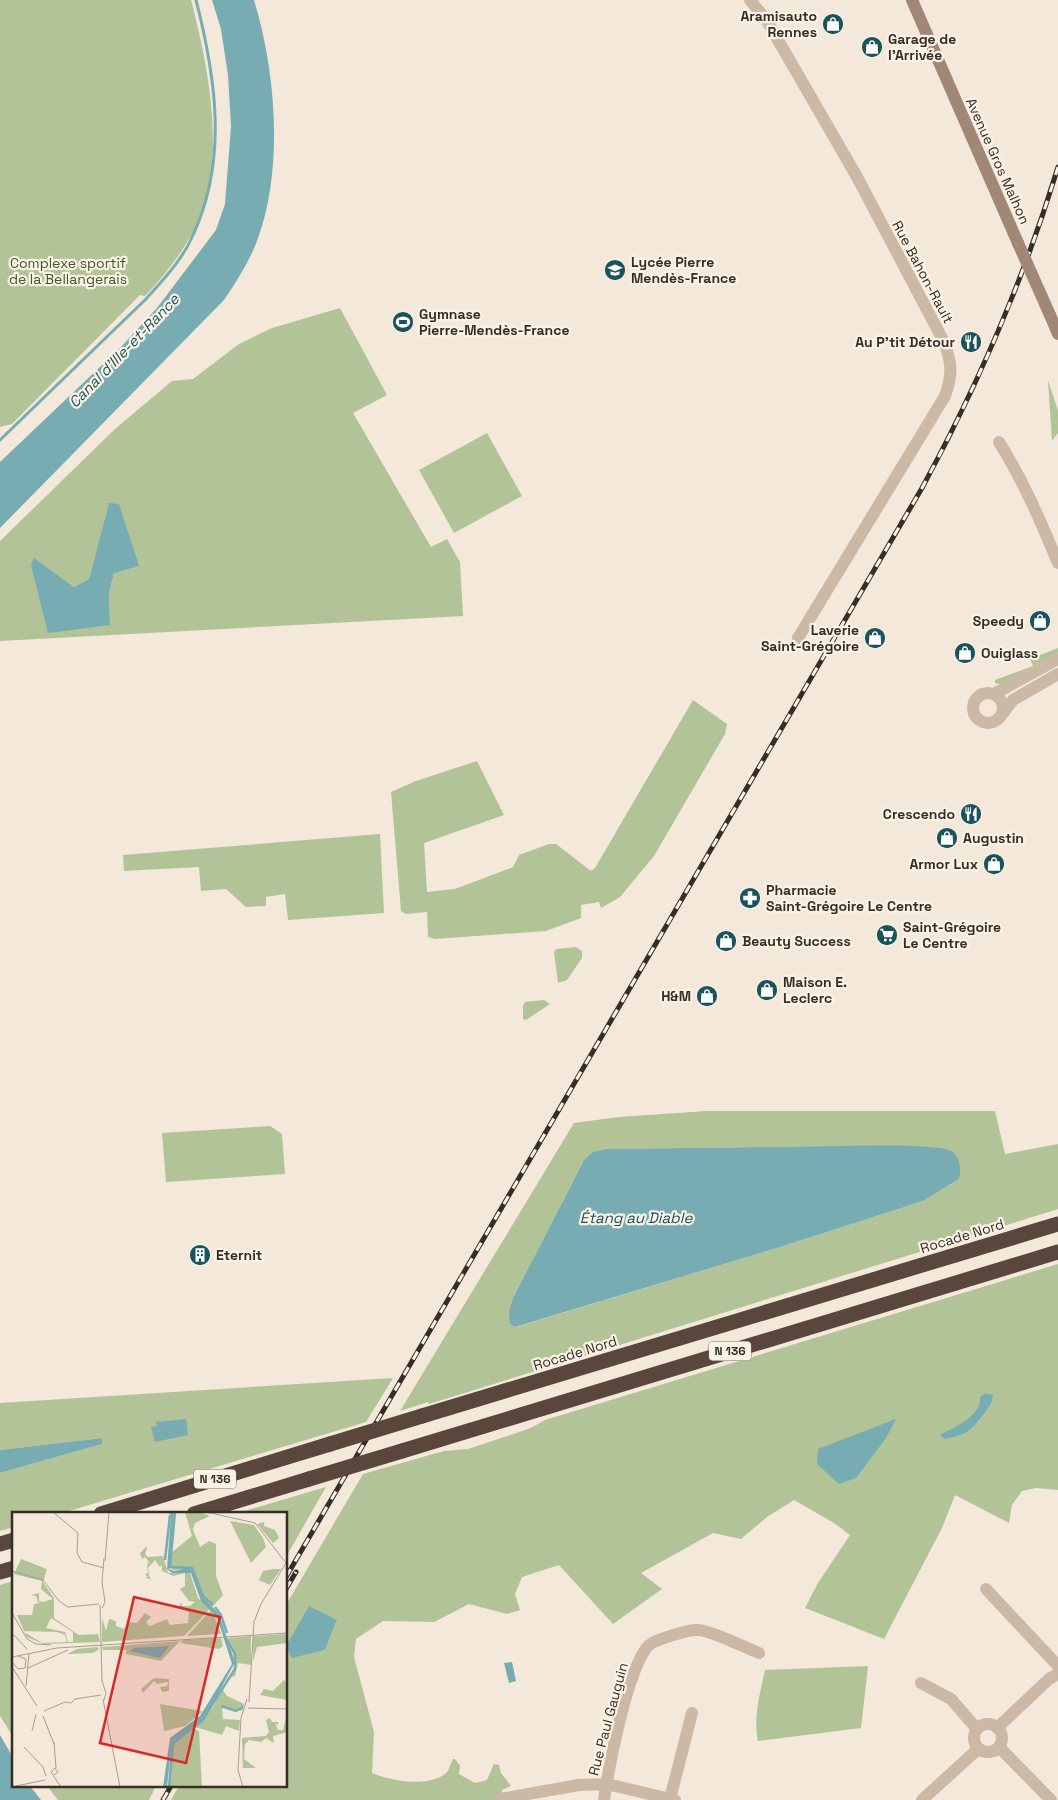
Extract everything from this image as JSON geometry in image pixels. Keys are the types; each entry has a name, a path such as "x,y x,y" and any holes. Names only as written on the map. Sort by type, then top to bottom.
{"highway":[{"name":"Rocade Nord","path":"108,1512 1058,1224"},
{"name":"N 136","path":"201,1512 1058,1252"}],"main road":[{"name":"Avenue Gros Malhon","path":"912,0 1058,334"}],"street":[{"name":"Rue Bahon-Rault","path":"750,0 767,21 857,177 943,340 952,364 952,373 945,396 798,638"},
{"path":"999,442 1012,463 1048,536 1058,563"},
{"path":"994,694 1058,659"},
{"path":"1003,713 1001,700 994,694 985,693 978,697 974,704 974,712 982,722 990,723 998,720 1003,713 1012,700 1058,674"},
{"path":"986,1589 1058,1666"},
{"name":"Rue Paul Gauguin","path":"604,1800 606,1784 627,1696 638,1662 649,1645 669,1637 699,1630 759,1653"},
{"path":"998,1728 1049,1678 1058,1674"},
{"path":"921,1683 951,1699 977,1729"},
{"path":"500,1799 579,1786 606,1784 672,1799 692,1713"},
{"path":"991,1724 998,1728 1002,1741 999,1747 993,1752 985,1752 978,1749 974,1743 977,1729 983,1725 991,1724"},
{"path":"999,1747 1051,1800"},
{"path":"922,1800 978,1749"}],"green space":[{"name":"Complexe sportif de la Bellangerais","path":"0,0 191,0 208,83 212,113 213,144 211,173 206,201 196,226 173,263 145,296 140,295 12,424 0,427"},
{"path":"340,308 387,395 353,413 431,547 447,539 460,562 463,616 0,641 0,541 115,429 172,381 193,379 239,344 272,328","holes":["109,504 114,573 109,593 110,625 33,558 74,587 89,579"]},
{"path":"1048,380 1058,411 1058,433 1052,441"},
{"path":"487,433 522,496 454,533 419,470"},
{"path":"1058,648 1058,653 1000,684 995,683 995,680 1033,666 1030,659"},
{"path":"693,700 727,724 725,734 654,856 620,897 601,908 599,902 581,905 581,918 546,931 435,939 428,937 427,912 406,914 401,911 391,792 416,781 477,761 504,815 424,843 427,892 455,889 513,867 519,855 549,844 556,844 591,871 595,868"},
{"path":"380,834 384,913 288,920 285,894 266,897 266,906 246,907 226,889 201,891 199,867 124,871 123,855"},
{"path":"576,947 582,951 582,958 567,980 558,983 554,952 556,949"},
{"path":"544,1000 550,1004 526,1020 523,1019 523,1006 525,1002"},
{"path":"707,1111 995,1111 1005,1154 1058,1144 1058,1209 429,1404 428,1402 400,1411 574,1123 619,1117","holes":["830,1146 933,1147 959,1179 923,1201 774,1249 516,1327 510,1324 514,1296 584,1160 607,1149"]},
{"path":"270,1126 282,1134 285,1174 166,1182 162,1133"},
{"path":"1058,1264 1058,1490 1036,1488 1022,1491 1012,1505 1009,1523 955,1495 942,1528 884,1639 805,1608 818,1583 850,1535 834,1523 794,1500 767,1517 741,1539 713,1533 641,1573 662,1589 613,1624 559,1565 522,1577 515,1594 520,1610 507,1614 469,1604 434,1622 383,1621 356,1639 354,1657 374,1732 372,1773 399,1780 420,1782 439,1778 446,1773 453,1759 455,1759 460,1766 459,1774 475,1783 487,1780 494,1764 499,1765 501,1773 511,1786 502,1790 502,1800 171,1800 178,1788 288,1788 288,1602 363,1474 444,1451 468,1449 531,1428 545,1420","holes":["337,1620 325,1650 310,1653"]},
{"path":"393,1378 366,1422 66,1512 12,1512 12,1528 0,1531 0,1473 102,1444 102,1438 0,1450 0,1403"},
{"path":"326,1487 288,1554 288,1512 241,1512"},
{"path":"12,1582 12,1735 0,1716 0,1585"},
{"path":"868,1666 861,1728 758,1741 756,1723 765,1670"},
{"path":"49,1788 155,1788 149,1800 58,1800"}],"water":[{"name":"Canal d'Ille-et-Rance","path":"212,0 254,0 268,58 274,120 274,152 266,213 257,241 242,271 224,300 0,528 0,462 121,347 157,308 216,230 225,204 231,126 228,75 221,29"},
{"path":"109,503 119,504 139,566 114,573 109,593 110,625 48,633 31,565 34,558 74,587 89,579"},
{"name":"Étang au Diable","path":"874,1145 942,1148 951,1151 958,1160 960,1168 959,1179 923,1201 774,1249 515,1327 510,1324 509,1312 514,1296 584,1160 593,1152 607,1149"},
{"path":"986,1393 993,1395 991,1402 968,1431 944,1439 940,1435 960,1425 972,1416 979,1404 980,1397"},
{"path":"186,1419 188,1435 155,1442 151,1427 157,1426 156,1422"},
{"path":"896,1419 886,1438 856,1478 839,1484 817,1464 818,1449"},
{"path":"102,1438 102,1444 0,1473 0,1450"},
{"path":"309,1606 337,1620 325,1650 292,1658 288,1650 288,1643"},
{"path":"512,1662 516,1681 509,1683 504,1663"},
{"path":"0,1735 12,1756 12,1788 32,1788 41,1800 0,1800"}],"waterway":[{"path":"0,440 146,299 166,277 189,244 204,207 211,178 215,148 213,89 209,59 196,0"}],"railway":[{"path":"288,1574 922,488 981,371 1015,291 1058,167"},
{"path":"288,1586 296,1572"},
{"path":"163,1800 170,1788"}],"place":[{"name":"Aramisauto Rennes","path":"833,24"},
{"name":"Garage de l'Arrivée","path":"872,47"},
{"name":"Lycée Pierre Mendès-France","path":"615,270"},
{"name":"Gymnase Pierre-Mendès-France","path":"403,322"},
{"name":"Au P'tit Détour","path":"971,342"},
{"name":"Speedy","path":"1040,621"},
{"name":"Laverie Saint-Grégoire","path":"875,638"},
{"name":"Ouiglass","path":"965,653"},
{"name":"Crescendo","path":"971,814"},
{"name":"Augustin","path":"947,838"},
{"name":"Armor Lux","path":"994,864"},
{"name":"Pharmacie Saint-Grégoire Le Centre","path":"750,898"},
{"name":"Saint-Grégoire Le Centre","path":"887,935"},
{"name":"Beauty Success","path":"726,941"},
{"name":"Maison E. Leclerc","path":"767,990"},
{"name":"H&M","path":"707,996"},
{"name":"Eternit","path":"200,1255"}]}
